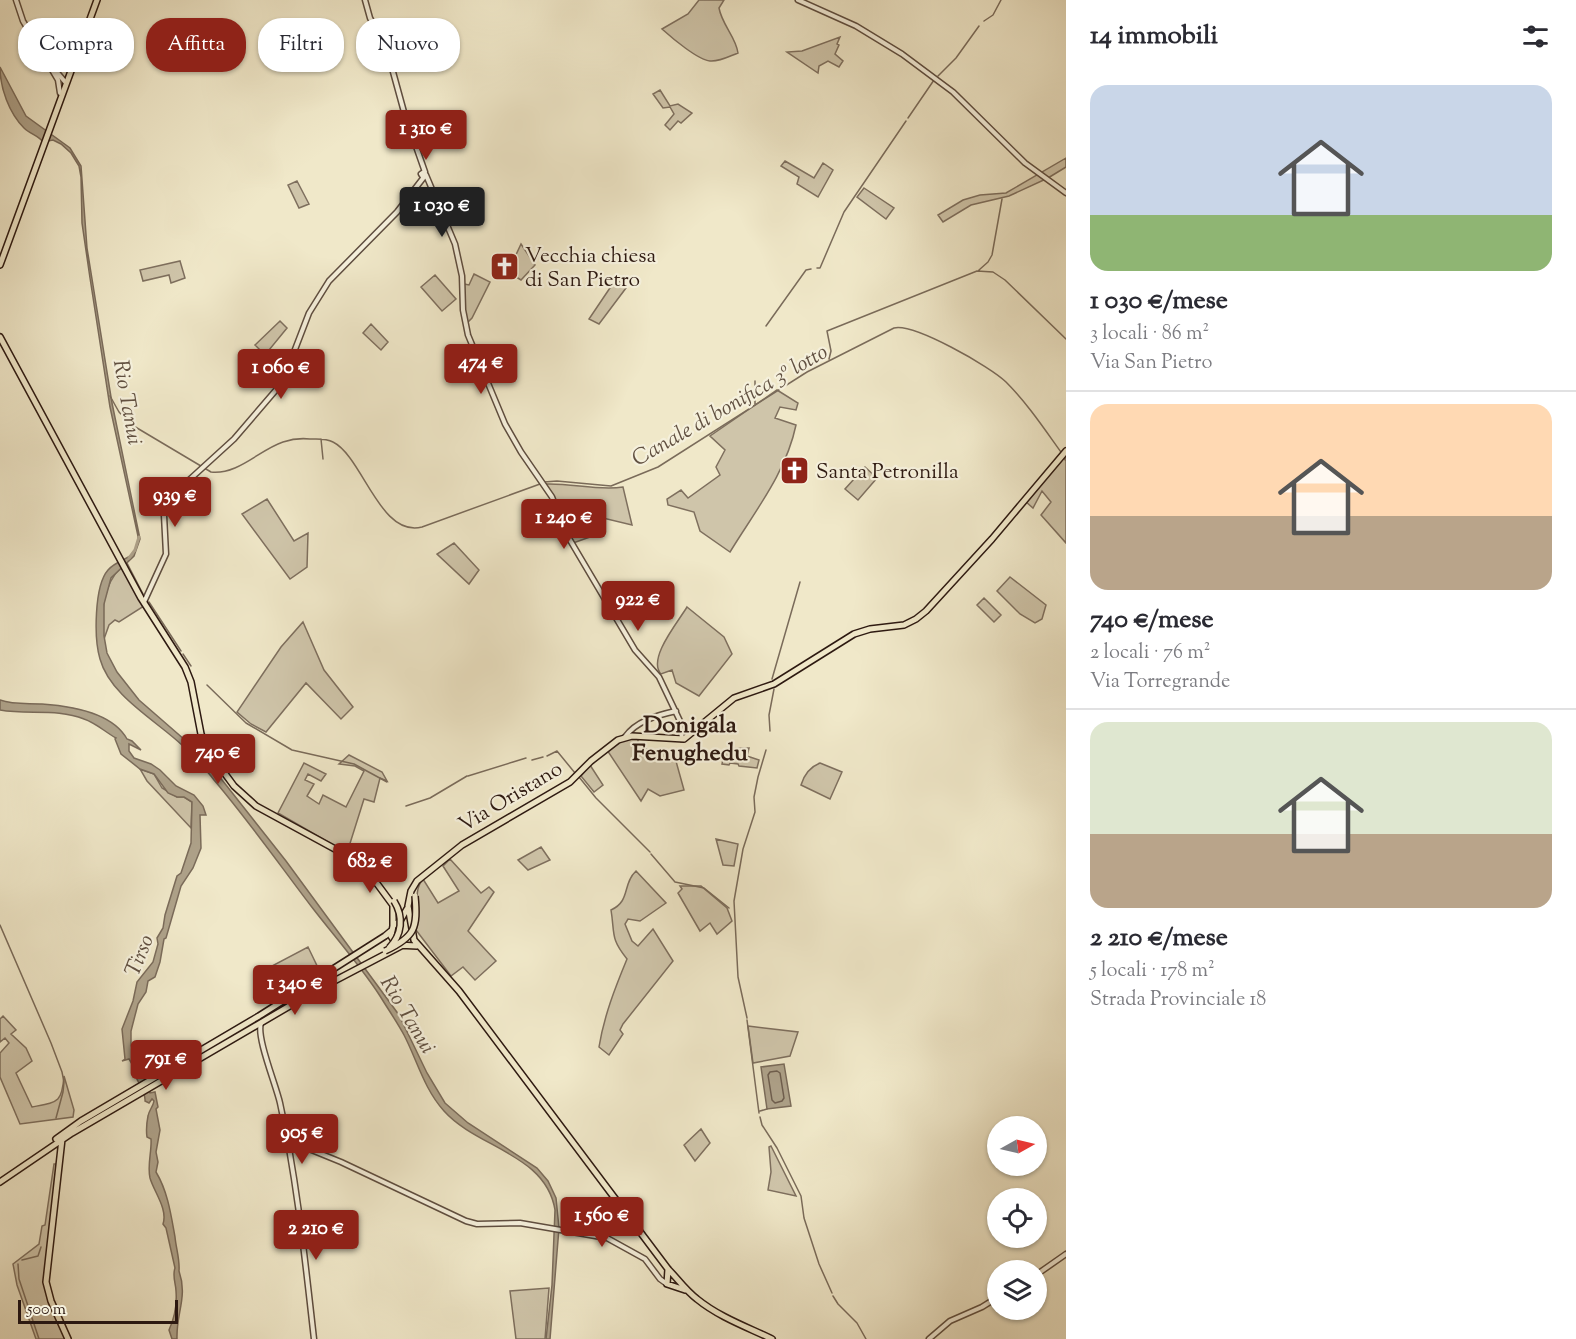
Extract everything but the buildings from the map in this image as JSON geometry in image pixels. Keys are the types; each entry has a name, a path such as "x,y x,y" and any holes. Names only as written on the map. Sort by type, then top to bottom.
{"main road":[{"path":"90,18 97,0"},
{"path":"0,265 70,72"},
{"path":"0,337 144,603 188,674 205,744 216,763 234,786 256,806 352,857 367,870 400,912 397,938 385,951"},
{"path":"682,740 734,698 774,684 854,634 870,629 904,625 921,615 992,539 1066,451"},
{"name":"Via Oristano","path":"400,921 408,907 411,891 417,881 427,872 461,846 570,782 591,760 625,737 632,733 682,740"},
{"path":"350,972 403,942 412,933 417,918 415,896 417,886 427,872"},
{"path":"393,902 400,921 412,928"},
{"path":"393,902 393,942 403,946 419,946"},
{"path":"397,913 402,914 408,907"},
{"path":"408,907 414,938 419,946 434,960 459,991 668,1269 670,1281 712,1309 772,1339"},
{"path":"47,1148 62,1139 93,1113 249,1028 359,953 400,921"},
{"path":"249,1028 350,972 411,943 414,938"},
{"path":"1,1178 71,1132"},
{"path":"62,1139 46,1282 51,1301 68,1339"},
{"path":"47,1148 57,1149 61,1159"}],"street":[{"path":"16,0 23,21 59,78 61,91 58,106"},
{"path":"365,0 372,22 387,50 424,175 456,244 468,335 497,405 512,438 545,485 567,535 635,650 659,676 675,711 682,740"},
{"path":"798,0 856,26 902,54 953,92 1025,163 1066,193"},
{"path":"59,78 66,77 70,72"},
{"path":"59,78 66,82"},
{"path":"144,603 166,554 165,507 172,496 234,439 280,385 314,304 335,273 397,212 424,175"},
{"path":"632,733 654,717 675,711"},
{"path":"261,1023 260,1036 277,1090 289,1147 314,1339"},
{"path":"249,1028 260,1036"},
{"path":"287,1140 466,1221 477,1224 514,1222 612,1240 645,1259 670,1281"},
{"path":"289,1147 299,1145"},
{"path":"1047,1268 1066,1254"},
{"path":"929,1339 950,1321 987,1304"}],"shaded area":[{"path":"699,0 724,0 719,8 738,53 717,61 705,60 685,48 662,29 688,14"},
{"path":"840,37 835,54 843,61 839,67 828,61 819,66 818,73 787,52 802,51"},
{"path":"660,90 670,106 678,104 692,113 681,123 678,121 670,130 665,125 674,114 670,107 663,108 653,94"},
{"path":"1066,158 1066,167 1009,196 971,205 943,222 938,215 963,200 980,195 1006,193"},
{"path":"785,161 814,178 823,163 833,170 818,197 797,184 799,177 781,166"},
{"path":"297,181 309,204 299,208 288,185"},
{"path":"864,188 894,208 886,219 857,197"},
{"path":"521,244 535,265 521,280 508,272"},
{"path":"180,261 185,278 171,283 169,275 143,281 140,270"},
{"path":"474,274 490,282 472,318 467,323 464,311 464,284 469,285"},
{"path":"435,275 456,299 442,311 421,287"},
{"path":"616,279 626,288 599,324 589,319"},
{"path":"280,321 287,328 265,355 255,345"},
{"path":"371,324 388,342 381,350 363,333"},
{"path":"777,390 798,403 796,410 780,407 775,418 796,425 791,443 769,491 730,552 700,531 694,512 668,505 667,499 681,490 688,498 720,475 716,467 725,450 710,436"},
{"path":"1063,457 1066,461 1066,543 1041,515 1051,502 1042,491 1033,508 1025,501"},
{"path":"865,467 877,478 858,500 845,489"},
{"path":"546,484 623,487 632,525 603,518 587,525 590,537 573,543"},
{"path":"267,499 294,541 308,533 307,567 290,579 242,514"},
{"path":"454,543 479,570 469,584 437,554"},
{"path":"121,567 144,606 119,622 115,620 109,625 104,639 102,620 104,601 110,582"},
{"path":"1010,577 1046,605 1042,619 1035,623 1020,614 997,591"},
{"path":"984,598 1001,615 994,622 977,605"},
{"path":"687,607 724,637 732,654 699,696 676,683 672,670 661,674 658,667 658,659 665,640"},
{"path":"303,622 324,670 353,707 341,719 306,683 266,732 251,724 237,712 281,647"},
{"path":"638,738 638,747 674,754 684,790 660,796 648,789 641,801 607,750 622,740"},
{"path":"749,748 747,756 759,760 757,768 730,763 729,765 722,764 725,749"},
{"path":"349,755 382,772 387,781 380,778 374,802 364,799 347,853 278,813 304,763 326,774 321,781 308,774 305,780 314,784 307,796 319,804 323,795 346,807 364,771 355,766 339,764"},
{"path":"820,763 842,772 830,799 801,785 808,772"},
{"path":"590,765 603,785 594,792 581,776"},
{"path":"140,769 154,774 162,788 177,797 184,797 192,802 191,828 147,781"},
{"path":"716,839 738,844 734,866 723,865"},
{"path":"541,847 550,860 528,870 518,860"},
{"path":"450,859 481,893 489,887 494,892 468,931 496,961 475,980 463,967 451,976 416,930 417,897 423,879 438,903 459,891 443,866"},
{"path":"636,871 666,903 640,921 628,919 625,924 632,941 638,946 653,929 673,961 623,1024 620,1030 623,1034 609,1055 599,1047 601,1036 610,1002 627,959 616,941 611,910 621,902 629,881"},
{"path":"680,886 701,886 727,908 732,921 717,934 710,923 700,931 678,893 682,889"},
{"path":"308,947 321,974 284,996 270,967"},
{"path":"3,1016 16,1030 11,1034 26,1048 32,1061 16,1073 32,1107 57,1100 62,1092 64,1076 74,1110 73,1117 20,1124 0,1077 0,1053 9,1043 5,1038 0,1042 0,1019"},
{"path":"748,1026 798,1032 790,1056 753,1063"},
{"path":"701,1129 710,1143 695,1161 684,1145"},
{"path":"771,1146 796,1196 768,1190 771,1172 769,1147"},
{"path":"54,1164 59,1164 44,1280 48,1301 67,1339 36,1339 17,1285 13,1264 39,1244 42,1226 45,1225"},
{"path":"549,1288 545,1339 516,1339 510,1291"}],"water":[{"path":"0,67 26,116 70,148 81,166 87,248 112,403 140,539 134,556 111,578 104,604 104,636 107,653 117,672 139,700 193,747 215,771 286,861 399,1015 427,1073 445,1103 468,1123 537,1168 548,1181 556,1198 559,1228 550,1339 546,1339 552,1285 555,1210 549,1191 525,1164 458,1124 444,1111 426,1084 401,1030 372,984 251,826 183,746 124,696 105,672 97,639 100,588 108,570 128,558 135,550 138,536 110,407 82,223 81,177 79,166 71,153 61,144 53,140 43,142 19,122 6,100"},
{"path":"0,700 78,709 111,722 141,750 129,744 129,751 134,758 151,764 176,786 194,795 203,806 206,815 200,815 201,848 193,868 181,886 155,977 148,981 146,992 138,1004 131,1031 131,1045 145,1074 149,1077 147,1085 150,1093 155,1092 158,1107 156,1109 160,1130 156,1152 158,1162 156,1172 170,1212 182,1289 177,1339 172,1339 169,1330 176,1306 175,1268 166,1228 163,1224 164,1212 149,1173 151,1139 147,1137 147,1126 154,1101 152,1099 149,1103 145,1101 134,1072 138,1065 132,1064 129,1059 122,1061 125,1059 122,1029 133,1001 137,982 153,962 158,944 157,938 163,928 177,876 181,873 191,843 192,802 184,797 168,793 154,774 140,769 121,754 116,738 93,723 63,714 0,710"},
{"path":"784,1064 791,1106 767,1109 761,1067"}],"waterway":[{"path":"984,21 993,15 1001,0"},
{"path":"938,76 956,58 979,26"},
{"path":"908,118 934,80"},
{"path":"817,268 820,268 844,212 906,121"},
{"path":"979,270 992,255 1002,199"},
{"path":"766,326 806,270 811,269"},
{"path":"829,359 831,351 827,331 977,271 993,272 1005,280 1066,339"},
{"name":"Canale di bonifica 3º lotto","path":"544,482 611,486 658,467 807,372 894,328 904,328 934,339 998,375 1038,419 1066,459"},
{"path":"755,381 755,404"},
{"name":"Canale di bonifica 3º lotto","path":"110,396 119,412 132,425 211,472 230,470 286,441 322,439 333,442 344,450 354,463 383,509 407,527 422,527 540,484"},
{"path":"321,439 323,459"},
{"name":"Rio Tanui","path":"129,558 135,550 139,537"},
{"path":"127,563 143,594"},
{"path":"772,679 800,582"},
{"path":"149,602 181,651"},
{"path":"183,654 191,666"},
{"path":"207,685 246,723 292,750 354,764 387,782"},
{"path":"770,731 769,715 774,689"},
{"path":"747,1018 738,977 734,901 743,849 755,812 754,797 758,777 766,750"},
{"path":"547,756 557,751 575,773"},
{"path":"532,760 543,757"},
{"path":"468,776 526,758"},
{"path":"406,806 430,798 467,776"},
{"path":"579,777 596,798 650,852"},
{"path":"651,854 675,882 704,888 729,908"},
{"path":"0,925 62,1072 63,1092 56,1118"},
{"path":"747,1020 759,1113"},
{"path":"760,1111 767,1109"},
{"path":"760,1117 762,1125 777,1148 801,1196 804,1218 819,1264 832,1293"},
{"path":"22,1260 38,1256 41,1247"},
{"path":"18,1264 19,1279 39,1339"},
{"path":"833,1296 857,1323 866,1339"}],"place":[{"name":"Vecchia chiesa di San Pietro","path":"504,267"},
{"name":"Santa Petronilla","path":"795,471"}],"district":[{"name":"Donigala Fenughedu","path":"690,738"}],"water label":[{"name":"Tirso","path":"138,955"}]}
